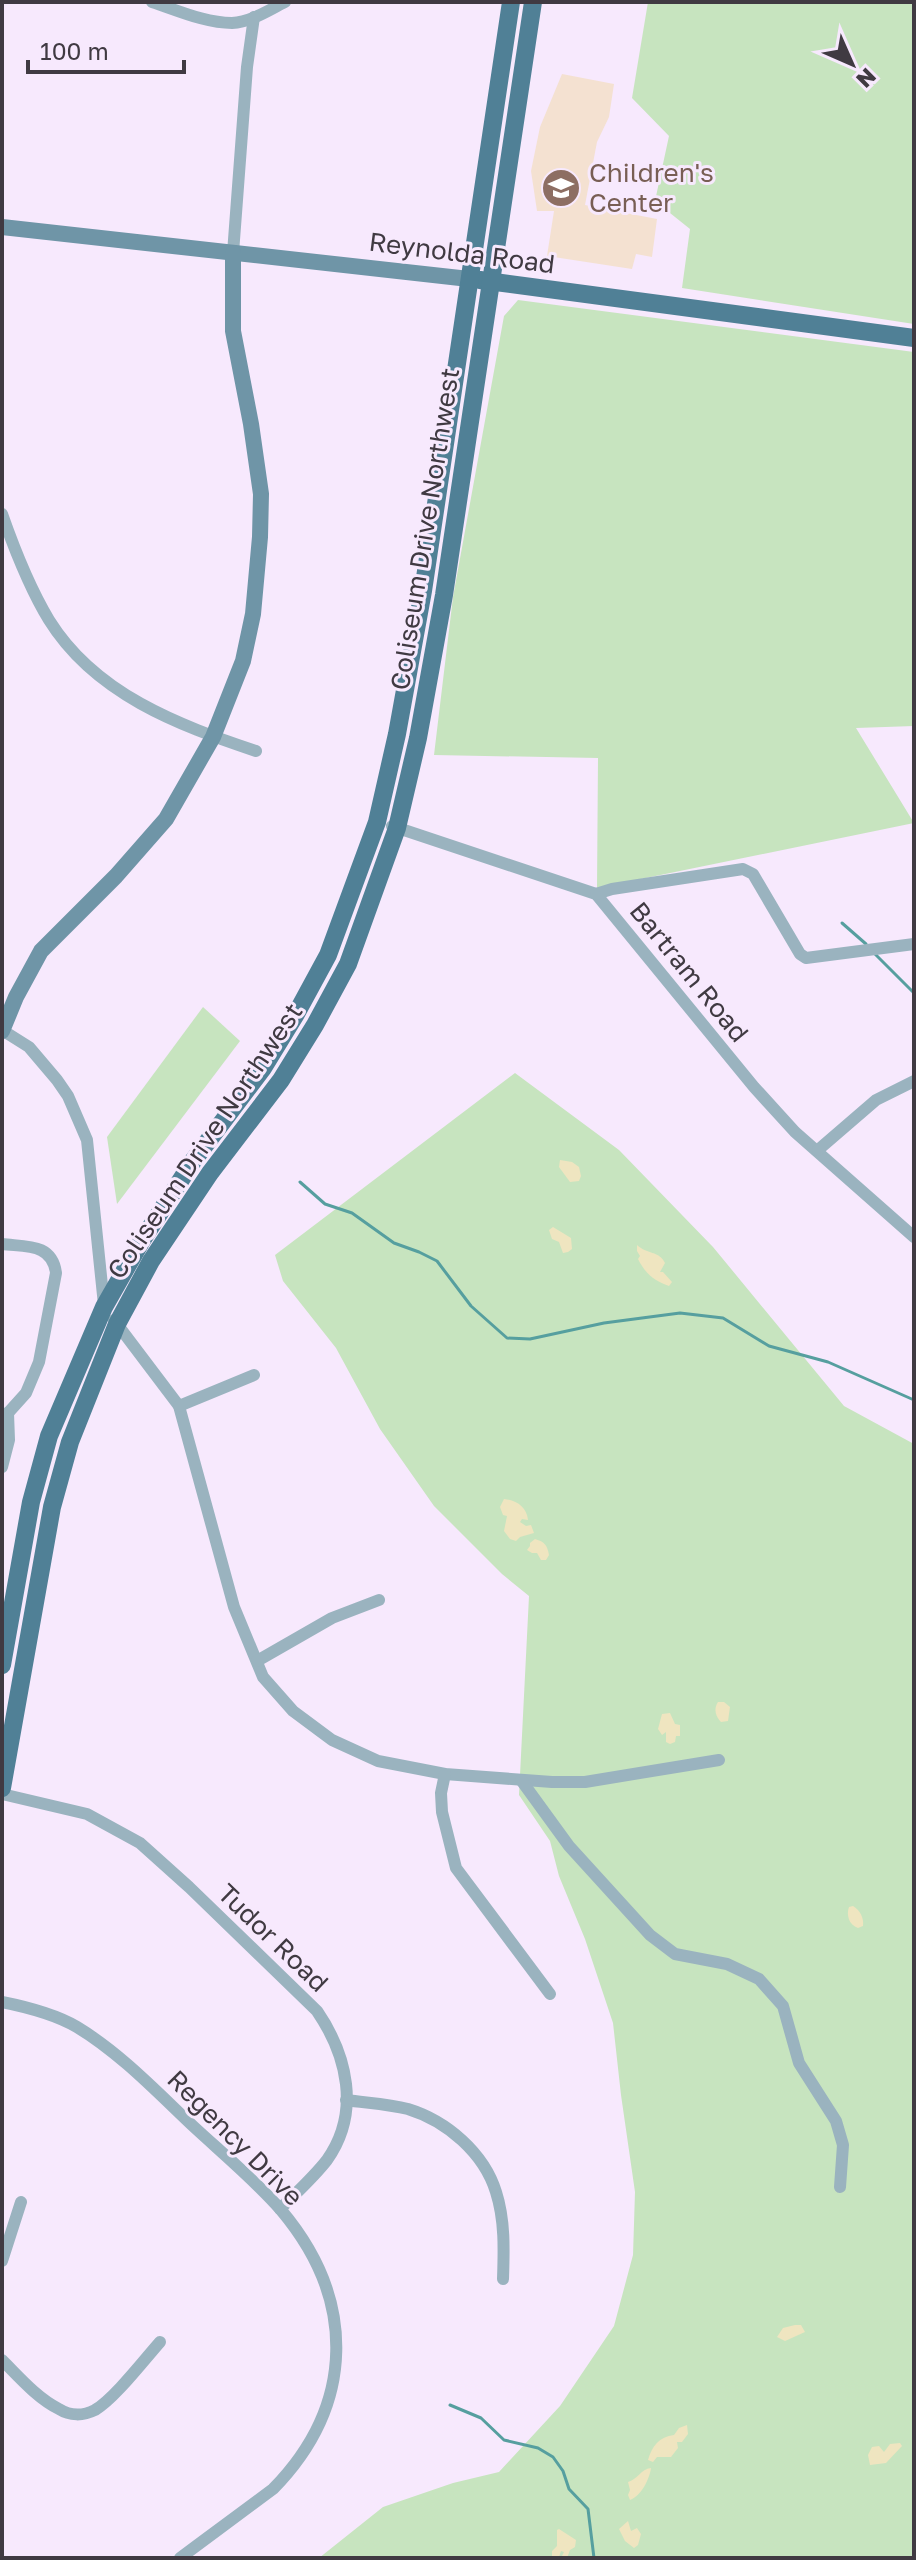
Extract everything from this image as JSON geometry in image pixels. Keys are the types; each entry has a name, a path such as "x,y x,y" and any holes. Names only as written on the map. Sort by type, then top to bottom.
{"main road":[{"name":"Coliseum Drive Northwest","path":"2,1665 5,1629 31,1502 49,1436 104,1307 193,1161 263,1068 296,1014 328,955 377,822 397,734 423,591 511,2"},
{"name":"Coliseum Drive Northwest","path":"2,1788 52,1507 70,1442 117,1324 151,1261 210,1173 281,1080 315,1025 348,964 397,828 418,738 444,595 533,2"},
{"name":"Reynolda Road","path":"469,279 914,338"}],"street":[{"path":"152,2 233,23 285,2"},
{"path":"254,17 247,67 233,253 233,331 259,480 260,537 253,614 243,661 213,737 166,819 148,842 41,951 2,1031 29,1047 57,1080 68,1096 87,1140 104,1307 179,1406 234,1607 263,1677 293,1711 332,1740 378,1761 445,1774 585,1782 719,1760"},
{"name":"Reynolda Road","path":"2,227 469,279"},
{"path":"2,514 38,601 73,652 117,689 158,715 256,751"},
{"name":"Bartram Road","path":"377,822 596,894 754,1087 795,1132 914,1237"},
{"path":"596,894 743,869 753,874 800,954 806,958 914,944"},
{"path":"818,1150 876,1100 914,1081"},
{"path":"2,1244 42,1250 53,1259 56,1273 39,1362 26,1393 5,1414 9,1440 2,1467"},
{"path":"179,1406 254,1375"},
{"path":"257,1661 332,1618 379,1600"},
{"path":"5,1629 29,1634"},
{"path":"445,1774 441,1793 442,1812 456,1868 550,1994"},
{"path":"521,1780 569,1846 650,1935 675,1954 727,1964 759,1979 783,2006 799,2063 836,2121 843,2145 840,2187"},
{"name":"Tudor Road","path":"2,1794 87,1814 140,1843 317,2011 333,2035 344,2065 346,2100 341,2131 334,2148 311,2179 280,2209"},
{"name":"Regency Drive","path":"2,2002 52,2015 77,2027 133,2069 280,2209 320,2269 332,2305 336,2353 330,2396 312,2440 287,2475 180,2558"},
{"path":"346,2100 399,2107 426,2116 451,2130 465,2143 496,2191 504,2244 503,2279"},
{"path":"2,2261 21,2202"},
{"path":"2,2360 52,2405 78,2415 97,2409 104,2403 160,2342"}],"shaded area":[{"name":"Children's Center","path":"562,74 614,84 609,117 597,142 585,205 657,219 652,257 636,254 632,269 547,256 554,211 537,211 531,171 540,127"}],"green space":[{"path":"648,2 914,2 914,324 682,288 690,229 655,201 669,136 632,98"},
{"path":"518,300 914,352 914,726 856,728 914,823 597,888 598,758 434,755 453,597 504,316"},
{"path":"203,1007 240,1041 117,1204 107,1137"},
{"path":"515,1073 619,1150 713,1247 844,1406 914,1444 914,2558 319,2558 383,2507 453,2483 499,2472 560,2406 614,2326 633,2255 635,2192 613,2023 585,1939 559,1876 550,1841 519,1795 529,1596 502,1574 434,1506 380,1429 336,1348 283,1281 275,1255"}],"sand":[{"path":"560,1160 579,1167 579,1181 570,1182 559,1167"},
{"path":"553,1227 571,1238 572,1249 568,1252 563,1253 559,1242 552,1239 549,1230"},
{"path":"637,1245 663,1259 665,1263 660,1272 672,1282 669,1286 654,1279 644,1268 638,1259"},
{"path":"504,1499 523,1508 528,1520 522,1519 520,1522 531,1525 534,1533 516,1541 510,1539 504,1531 507,1516 503,1515 500,1507"},
{"path":"535,1539 546,1546 549,1555 546,1560 527,1550"},
{"path":"718,1702 730,1707 728,1721 721,1722 718,1718 715,1710"},
{"path":"670,1713 675,1724 680,1725 680,1736 676,1736 675,1742 670,1744 666,1742 666,1732 662,1735 658,1729 662,1714"},
{"path":"853,1906 863,1920 863,1926 858,1928 852,1925 848,1916 849,1907"},
{"path":"801,2325 805,2332 785,2341 777,2337 783,2328"},
{"path":"687,2425 688,2434 682,2442 677,2442 678,2448 671,2457 657,2457 653,2462 648,2460 657,2443"},
{"path":"900,2443 902,2446 886,2463 870,2465 868,2455 872,2447 879,2446 884,2452 890,2444"},
{"path":"651,2468 642,2490 630,2500 628,2482"},
{"path":"628,2521 631,2531 637,2528 641,2534 634,2548 625,2541 619,2529"},
{"path":"559,2529 576,2540 567,2558 561,2558 564,2552 561,2551 559,2557 552,2557"}],"waterway":[{"path":"842,923 866,944"},
{"path":"874,953 914,993"},
{"path":"300,1182 325,1204 352,1213 394,1243 437,1261 471,1306 507,1338 530,1339 604,1323 680,1313 723,1318 769,1346 828,1362 914,1400"},
{"path":"450,2405 481,2418 504,2440 538,2448 553,2457 563,2471 569,2489 588,2509 594,2558"}],"place":[{"name":"Children's Center","path":"561,188"}]}
